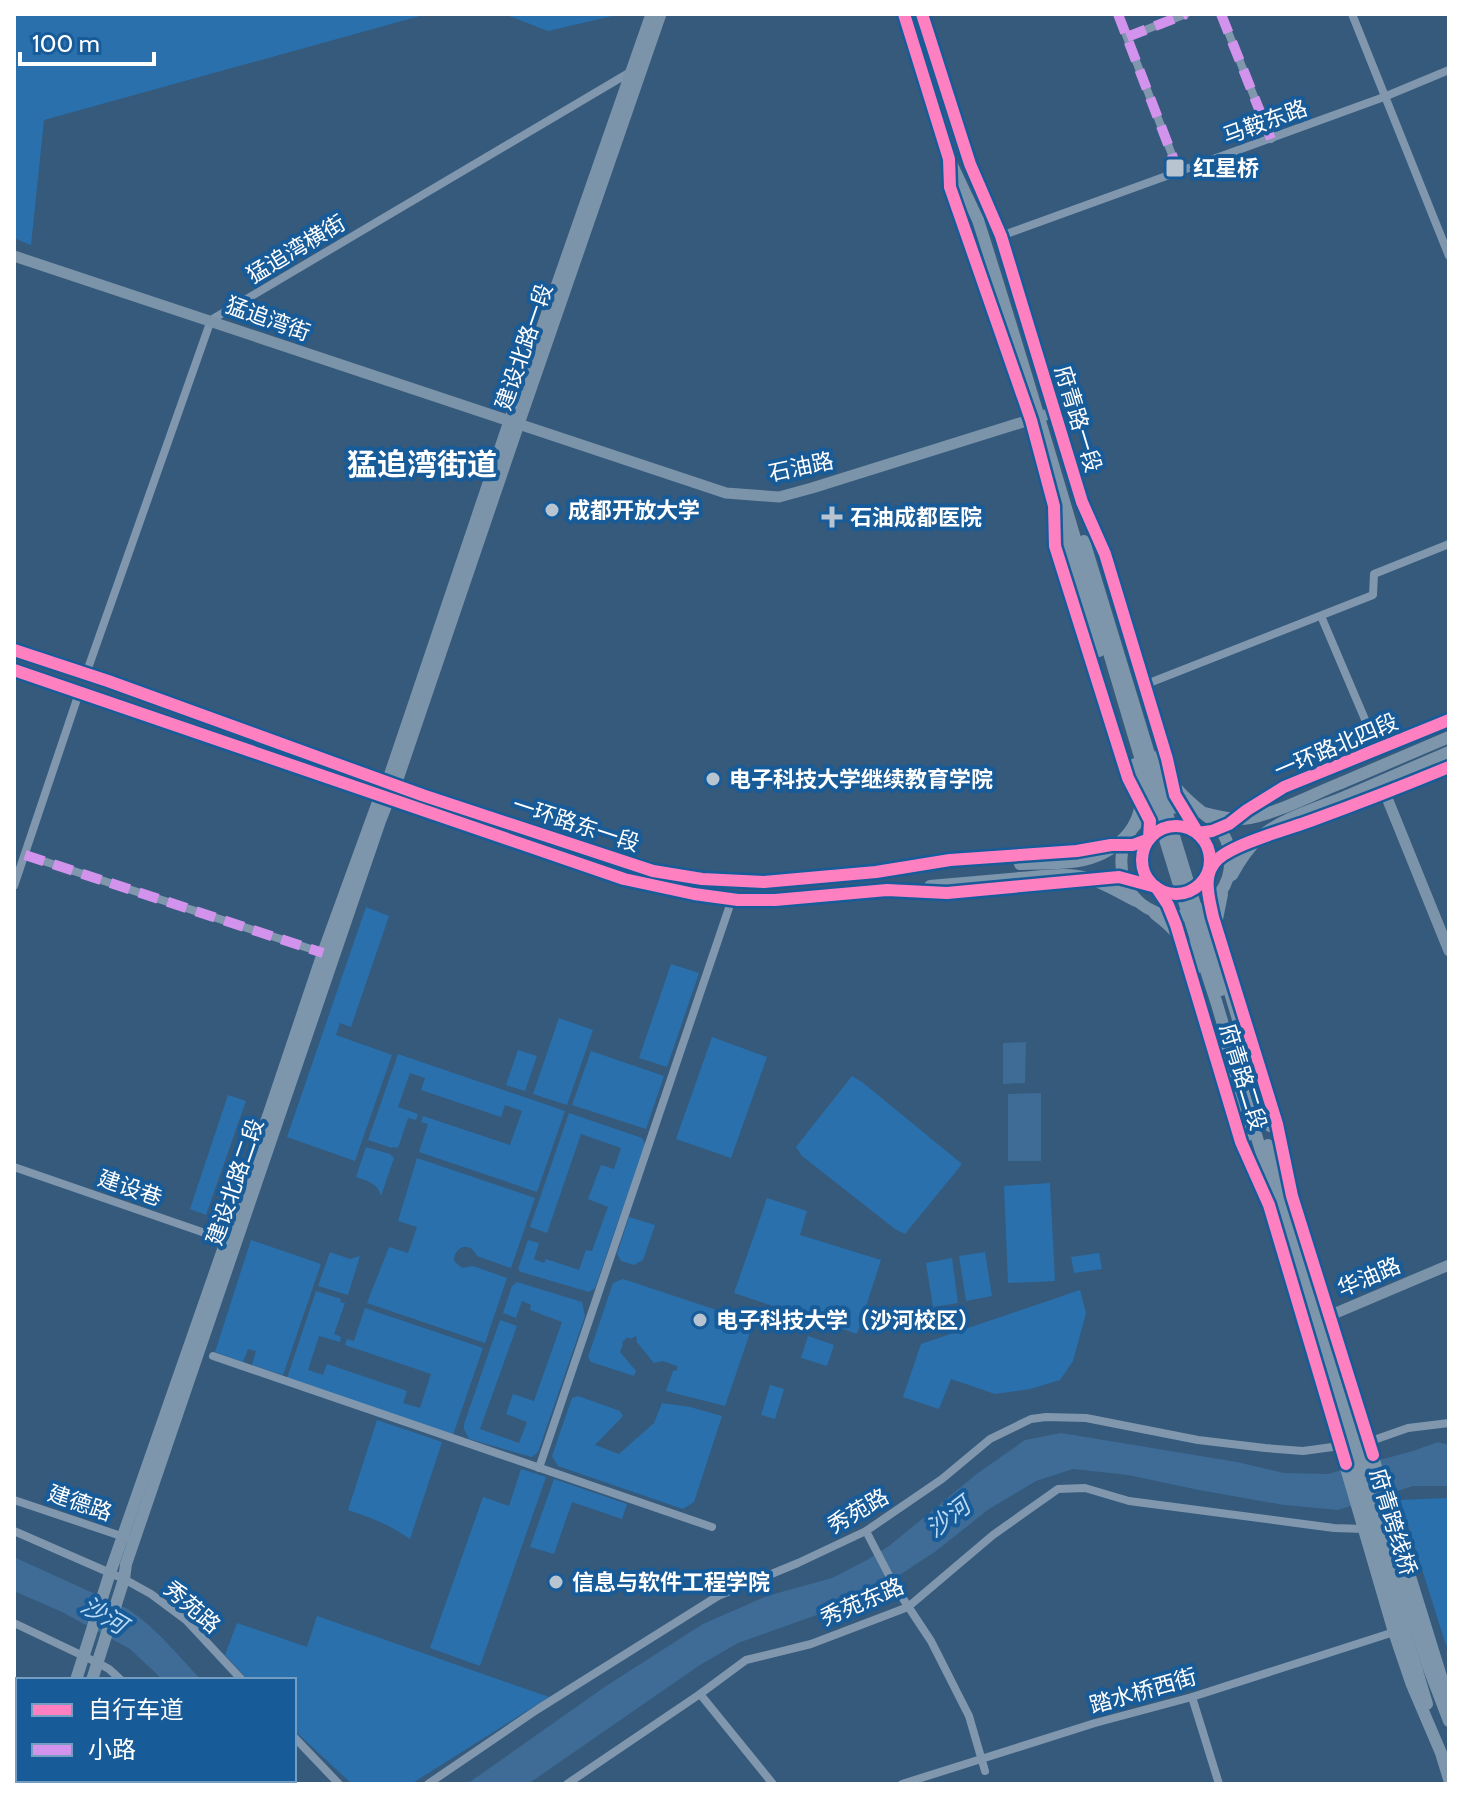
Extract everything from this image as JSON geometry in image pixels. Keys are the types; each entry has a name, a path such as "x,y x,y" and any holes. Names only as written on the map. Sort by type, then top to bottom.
{"main road":[{"name":"府青路一段","path":"904,14 949,159 950,187 1031,420 1054,506 1136,768 1141,795 1139,811 1130,832"},
{"name":"府青路一段","path":"922,14 970,164 1001,236 1082,502 1105,554 1175,795 1198,833"},
{"name":"府青跨线桥","path":"949,159 981,219"},
{"name":"府青跨线桥","path":"970,164 981,219 1422,1668 1441,1753"},
{"path":"1082,502 1086,529 1160,764 1171,783 1216,824 1226,838 1231,855 1230,873 1223,889 1214,934 1217,952 1292,1196"},
{"name":"府青路一段","path":"1054,506 1055,546 1128,778 1150,821 1149,839"},
{"name":"一环路东一段","path":"14,650 443,802 653,871 764,882 876,872 950,860 1133,845 1149,839"},
{"name":"一环路东一段","path":"14,670 624,879 694,894 775,900 887,890 947,893 1119,877 1156,887"},
{"name":"一环路北四段","path":"1198,833 1229,824 1284,787 1449,720"},
{"path":"876,872 1091,859 1111,851 1141,819 1155,811 1171,807 1187,808 1228,818 1248,818 1449,737"},
{"path":"887,890 1079,876 1154,912 1185,916 1200,911 1213,901 1240,860 1259,838 1276,825 1449,752"},
{"path":"1208,873 1210,851 1198,833 1189,828 1167,827 1149,839 1144,848 1142,859 1148,880 1165,892 1185,893 1203,882 1218,858 1240,846 1449,767"},
{"name":"建设北路二段","path":"230,1242 323,953 383,797 391,784"},
{"name":"建设北路二段","path":"84,1656 110,1573 128,1539 383,797"},
{"path":"438,816 443,802"},
{"path":"1130,832 1123,846 1123,877 1140,903 1185,942 1197,964 1269,1205"},
{"name":"府青路二段","path":"1208,873 1213,917 1277,1124 1292,1196 1449,1702"},
{"name":"府青路二段","path":"1156,887 1176,925 1241,1142 1269,1205 1394,1632 1449,1779"},
{"name":"建设北路二段","path":"98,1663 124,1579 128,1539"},
{"path":"77,1678 84,1656"},
{"path":"93,1678 98,1663"},
{"name":"府青跨线桥","path":"1422,1668 1449,1721"}],"street":[{"name":"建设北路一段","path":"636,72 651,14"},
{"name":"建设北路一段","path":"391,784 636,72 661,14"},
{"path":"1118,14 1179,173"},
{"path":"1127,37 1186,14"},
{"path":"1221,14 1271,139"},
{"path":"1352,14 1449,256"},
{"name":"马鞍东路","path":"1001,236 1271,139 1449,70"},
{"name":"猛追湾横街","path":"211,320 636,72"},
{"name":"猛追湾街","path":"14,256 514,423"},
{"path":"86,674 211,320"},
{"name":"石油路","path":"514,423 710,488 745,495 779,497 1055,412"},
{"path":"1144,685 1373,595 1374,574 1449,544"},
{"path":"1321,616 1378,750"},
{"path":"14,886 79,693"},
{"path":"1385,793 1449,951"},
{"path":"25,855 323,953"},
{"path":"539,1468 732,899"},
{"name":"建设巷","path":"14,1167 230,1242"},
{"name":"华油路","path":"1305,1325 1449,1265"},
{"path":"213,1356 712,1527"},
{"name":"秀苑路","path":"428,1784 538,1709 718,1596 866,1531 942,1479 990,1439 1031,1419 1086,1418 1198,1440 1265,1448 1303,1451 1340,1446"},
{"path":"1368,1442 1408,1428 1449,1423"},
{"name":"秀苑东路","path":"567,1784 746,1660 811,1644 908,1607 993,1535 1058,1489 1085,1488 1129,1501 1334,1528 1364,1529"},
{"name":"建德路","path":"14,1500 128,1539"},
{"name":"秀苑路","path":"14,1531 151,1594 186,1620 240,1678"},
{"path":"866,1531 894,1585 931,1641 969,1716 985,1771"},
{"path":"14,1623 98,1663 119,1678"},
{"name":"踏水桥西街","path":"902,1784 1095,1723 1192,1697 1394,1632"},
{"path":"700,1694 773,1784"},
{"path":"1192,1697 1219,1784"},
{"path":"296,1739 339,1784"}],"shaded area":[{"path":"14,14 427,14 44,120 31,245 14,238"},
{"path":"504,14 621,14 548,31"},
{"path":"366,907 389,916 351,1027 340,1023 336,1035 392,1055 355,1161 287,1137"},
{"path":"671,964 699,973 667,1067 639,1058"},
{"path":"559,1018 593,1030 567,1105 533,1094"},
{"path":"712,1037 767,1057 731,1158 676,1139"},
{"path":"518,1050 537,1056 525,1091 506,1085"},
{"path":"591,1051 664,1076 646,1129 572,1105"},
{"path":"398,1054 565,1111 537,1192 419,1152 428,1124 421,1122 423,1116 510,1145 522,1111 505,1105 501,1117 421,1090 425,1078 410,1073 398,1107 418,1114 416,1120 408,1118 398,1148 368,1140"},
{"path":"852,1076 962,1164 905,1234 802,1156 796,1147"},
{"path":"228,1095 246,1101 206,1215 190,1209"},
{"path":"569,1113 642,1138 645,1144 595,1288 589,1292 518,1269 528,1240 539,1243 534,1259 544,1263 546,1259 579,1270 586,1250 592,1251 608,1207 588,1199 601,1165 614,1169 621,1148 581,1134 547,1233 530,1227"},
{"path":"366,1147 394,1158 381,1196 375,1185 356,1177"},
{"path":"417,1158 535,1198 511,1268 477,1256 467,1247 460,1248 455,1256 454,1261 462,1268 473,1266 507,1278 485,1343 367,1303 389,1247 408,1253 417,1227 398,1221"},
{"path":"1050,1183 1055,1281 1008,1283 1004,1186"},
{"path":"767,1198 807,1211 800,1235 881,1260 857,1334 734,1293"},
{"path":"629,1217 655,1225 643,1260 634,1265 621,1261 617,1254"},
{"path":"251,1240 321,1264 283,1375 252,1365 256,1351 248,1349 243,1362 215,1352"},
{"path":"330,1252 350,1259 360,1256 348,1295 318,1286"},
{"path":"985,1252 992,1296 966,1301 959,1256"},
{"path":"1099,1253 1102,1269 1074,1273 1071,1257"},
{"path":"952,1258 958,1303 933,1307 926,1263"},
{"path":"623,1279 750,1321 752,1327 725,1406 666,1391 677,1366 663,1361 654,1363 636,1341 636,1336 622,1342 620,1352 636,1371 634,1376 591,1362 588,1357 613,1283"},
{"path":"517,1282 582,1302 585,1316 538,1452 532,1457 469,1439 464,1429 500,1320 517,1326 480,1429 519,1443 527,1422 506,1414 513,1394 534,1401 562,1322 530,1310 531,1305 522,1301 516,1318 503,1313 512,1286"},
{"path":"1080,1290 1086,1313 1073,1361 1060,1380 1030,1389 995,1394 951,1379 939,1409 903,1397 921,1344"},
{"path":"316,1291 345,1303 334,1334 341,1337 340,1342 319,1336 308,1370 323,1375 327,1364 407,1391 403,1403 420,1408 431,1374 345,1345 347,1339 354,1341 365,1308 483,1348 453,1435 287,1378"},
{"path":"808,1336 834,1345 827,1366 801,1358"},
{"path":"770,1385 784,1389 775,1419 761,1415"},
{"path":"578,1396 620,1411 623,1416 595,1445 619,1454 654,1423 662,1403 722,1416 694,1502 683,1509 558,1466 552,1456 572,1398"},
{"path":"377,1420 442,1442 410,1539 380,1522 348,1510"},
{"path":"521,1469 546,1477 480,1666 430,1648 483,1497 509,1506"},
{"path":"554,1479 627,1504 622,1519 572,1502 554,1554 530,1547"},
{"path":"1447,1498 1449,1644 1446,1645 1400,1500"},
{"path":"317,1616 549,1697 411,1784 352,1784 296,1732 296,1678 246,1678 225,1655 237,1623 307,1647"}],"water":[{"path":"1026,1042 1025,1083 1003,1084 1003,1043"},
{"path":"1041,1093 1041,1161 1008,1161 1008,1094"},
{"name":"沙河","path":"1061,1433 1237,1462 1284,1473 1328,1474 1438,1442 1449,1445 1449,1486 1413,1486 1338,1510 1284,1505 1128,1475 1073,1469 1036,1481 989,1509 936,1551 883,1586 839,1607 738,1643 700,1665 528,1784 467,1784 606,1686 703,1624 767,1596 832,1578 867,1560 1025,1440"},
{"name":"沙河","path":"14,1557 128,1609 157,1633 199,1678 161,1678 130,1649 62,1612 14,1591"}],"marked path":[{"path":"1118,14 1179,173"},
{"path":"1127,37 1186,14"},
{"path":"1221,14 1271,139"},
{"path":"25,855 323,953"}],"cycle path":[{"path":"14,650 422,795 653,871 702,879 764,882 876,872 950,860 1133,845 1149,839 1150,821 1128,778 1055,546 1054,506 1031,420 950,187 949,159 904,14"},
{"path":"922,14 970,164 1001,236 1082,502 1105,554 1175,795 1198,833 1229,824 1284,787 1449,720"},
{"path":"14,670 624,879 694,894 738,900 775,900 887,890 947,893 1119,877 1156,887 1176,925 1241,1142 1269,1205 1346,1464"},
{"path":"1373,1455 1292,1196 1277,1124 1213,917 1208,879 1218,859 1236,848 1449,767"},
{"path":"1176,826 1200,836 1210,860 1200,884 1176,894 1152,884 1142,860 1152,836 1176,826"}],"place":[{"name":"红星桥","path":"1175,168"},
{"name":"成都开放大学","path":"552,510"},
{"name":"石油成都医院","path":"832,517"},
{"name":"电子科技大学继续教育学院","path":"713,779"},
{"name":"电子科技大学（沙河校区）","path":"700,1320"},
{"name":"信息与软件工程学院","path":"556,1582"}],"district":[{"name":"猛追湾街道","path":"422,464"}]}
